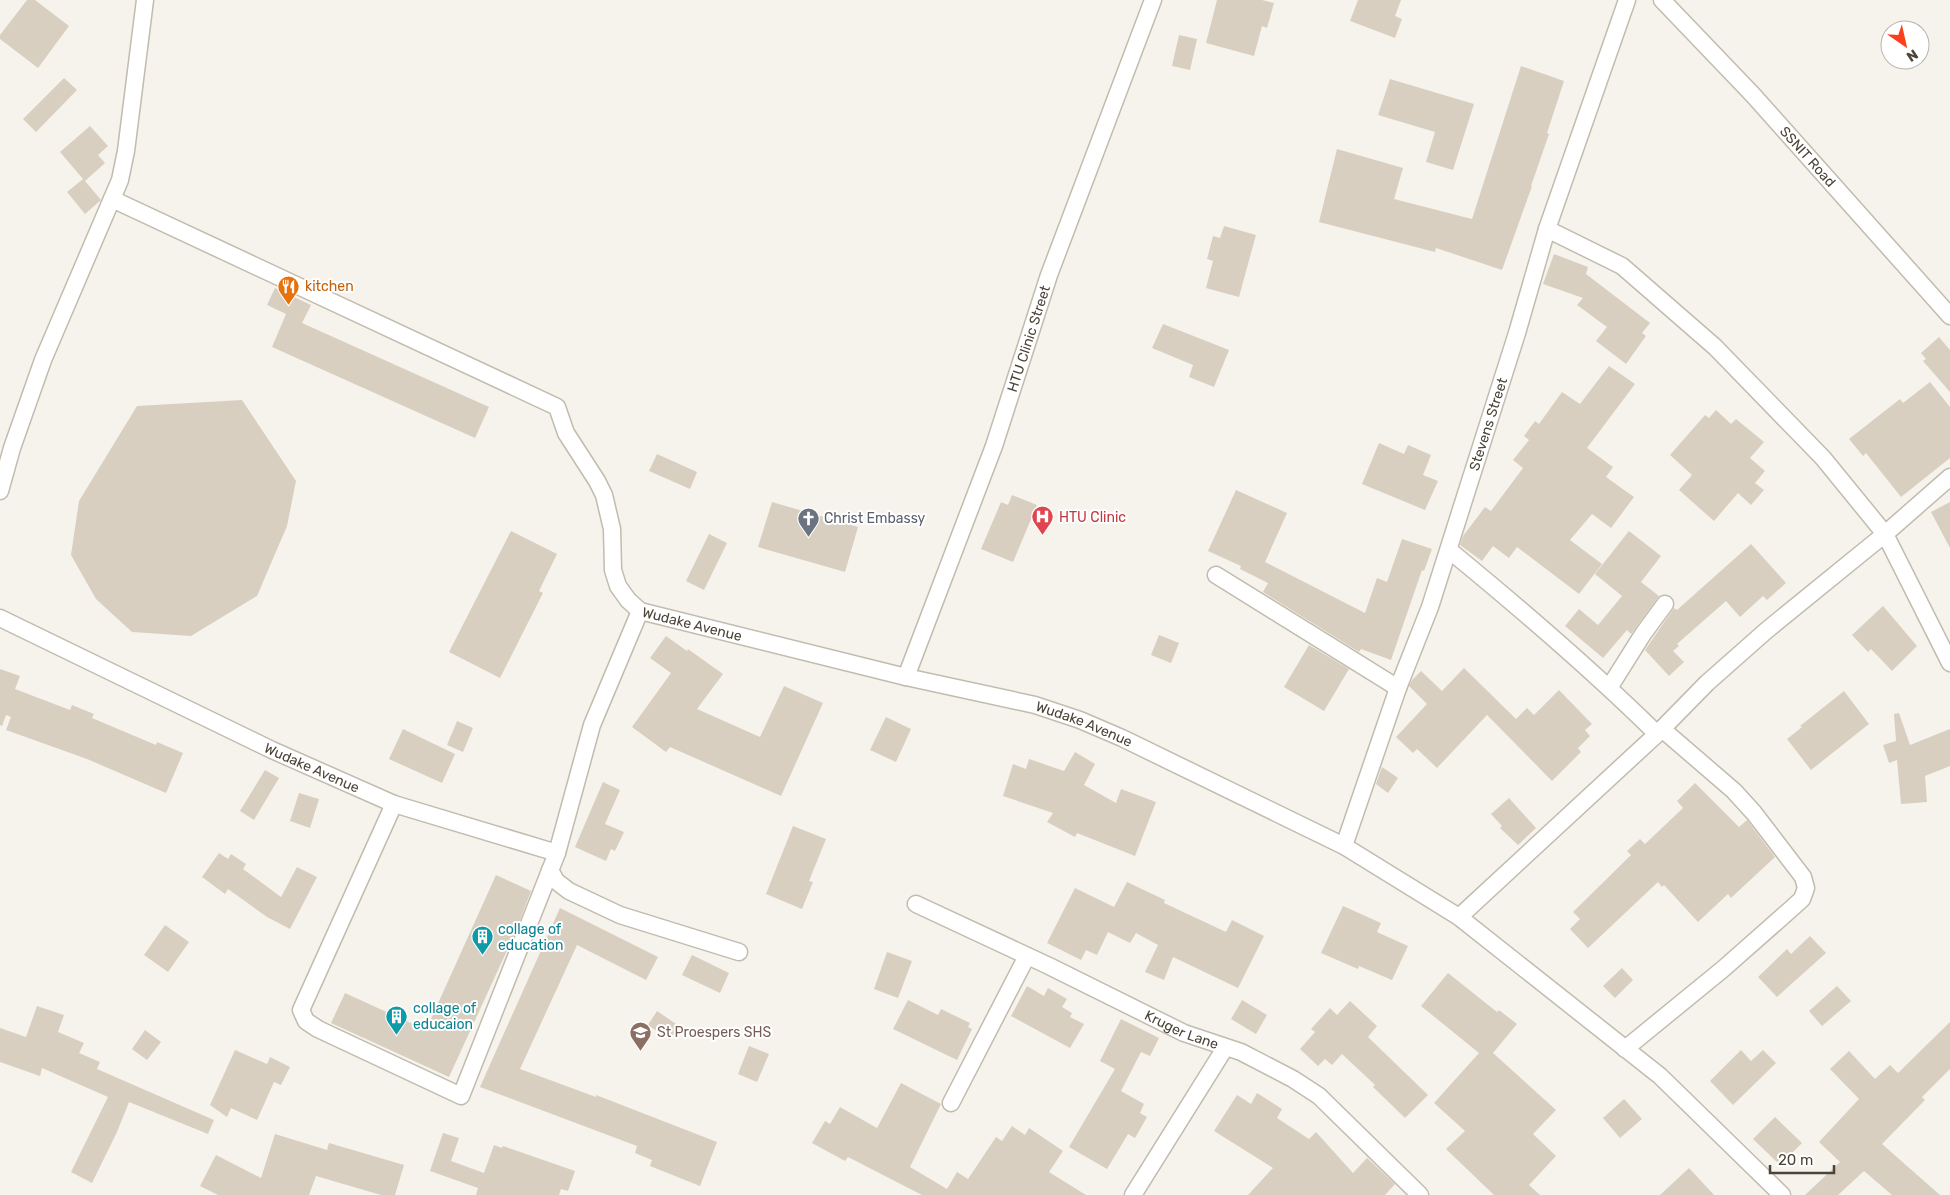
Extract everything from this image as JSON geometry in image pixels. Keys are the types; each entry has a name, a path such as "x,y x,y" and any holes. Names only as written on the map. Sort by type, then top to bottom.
{"street":[{"path":"0,491 12,448 43,360 120,180 126,151 145,0"},
{"name":"HTU Clinic Street","path":"906,678 994,446 1049,275 1153,0"},
{"name":"Stevens Street","path":"1344,846 1398,688 1430,607 1514,343 1546,229 1627,0"},
{"name":"SSNIT Road","path":"1662,0 1753,95 1950,316"},
{"path":"112,199 557,407 564,422 566,433 604,495 612,529 613,570 618,586 628,600 640,611"},
{"path":"1546,229 1622,266 1715,347 1823,458 1885,534 1950,663"},
{"path":"1458,917 1660,731 1707,683 1767,630 1885,534 1950,477"},
{"path":"1449,550 1522,610 1609,688 1734,791 1754,813 1803,877 1806,888 1802,899 1723,969 1625,1049"},
{"path":"1216,575 1238,591 1398,688"},
{"path":"1609,688 1643,634 1665,604"},
{"name":"Wudake Avenue","path":"0,618 272,750 394,804 557,852 592,725 640,611 906,678 1035,705 1080,720 1122,738 1344,846 1458,917 1660,1076 1782,1195"},
{"path":"394,804 301,1010 306,1021 318,1029 461,1096 557,852"},
{"path":"550,870 556,881 569,890 620,915 739,952"},
{"name":"Kruger Lane","path":"916,904 1028,956 1184,1033 1241,1052 1284,1074 1319,1096 1420,1195"},
{"path":"951,1104 1028,956"},
{"path":"1132,1195 1225,1048"}],"building":[{"path":"27,0 35,0 69,26 38,68 0,39 0,35"},
{"path":"1217,0 1262,0 1274,3 1267,28 1262,26 1254,56 1206,43"},
{"path":"1358,0 1401,0 1395,16 1402,19 1395,38 1350,21"},
{"path":"1179,35 1197,39 1190,70 1172,66"},
{"path":"1521,66 1564,81 1532,186 1502,270 1436,248 1435,252 1319,222 1337,149 1403,168 1394,199 1472,219"},
{"path":"64,78 77,90 36,132 23,119"},
{"path":"1390,79 1474,104 1453,170 1426,162 1435,132 1378,115"},
{"path":"90,126 108,146 98,155 105,163 85,181 101,200 85,214 67,192 83,179 60,152"},
{"path":"1224,226 1256,235 1239,297 1206,288 1213,261 1207,259 1213,236 1220,238"},
{"path":"1554,254 1588,267 1586,274 1650,323 1642,333 1646,336 1626,364 1596,341 1607,327 1577,305 1583,298 1543,284"},
{"path":"275,288 311,305 302,323 489,407 475,438 272,347 286,314 267,305"},
{"path":"1163,324 1229,350 1214,387 1189,377 1193,365 1152,348"},
{"path":"1939,337 1950,350 1950,392 1923,361 1926,359 1921,353"},
{"path":"1609,366 1635,384 1587,448 1613,467 1606,477 1634,497 1611,528 1592,514 1570,540 1602,564 1579,594 1517,547 1509,558 1493,546 1482,561 1460,545 1463,536 1485,507 1491,511 1523,468 1513,460 1529,440 1524,436 1535,421 1539,424 1562,392 1580,404"},
{"path":"1930,382 1950,407 1950,458 1901,497 1866,453 1863,456 1849,439 1900,399 1903,403"},
{"path":"242,400 296,481 287,526 257,596 191,636 132,632 96,599 71,555 79,501 137,406"},
{"path":"1716,410 1731,424 1736,419 1764,442 1750,458 1765,471 1755,483 1764,490 1751,505 1738,493 1714,521 1679,490 1692,475 1670,455 1705,415 1709,418"},
{"path":"1379,443 1404,454 1408,445 1431,455 1423,475 1438,481 1425,510 1362,484"},
{"path":"657,454 697,472 690,489 649,471"},
{"path":"1236,490 1287,513 1265,562 1365,613 1377,578 1387,582 1402,539 1432,549 1424,571 1422,570 1391,660 1361,649 1359,652 1263,592 1268,583 1240,569 1241,566 1208,551"},
{"path":"1012,495 1037,505 1013,562 981,549 1001,502 1008,505"},
{"name":"Christ Embassy","path":"772,502 858,527 845,572 758,547"},
{"path":"1950,502 1950,548 1931,512"},
{"path":"511,531 557,554 539,591 543,593 500,678 449,652"},
{"path":"1629,531 1661,556 1641,582 1659,596 1631,634 1627,630 1603,658 1565,626 1579,609 1598,625 1622,596 1595,574"},
{"path":"709,534 727,543 704,590 686,581"},
{"path":"1751,544 1786,583 1767,600 1763,596 1740,617 1726,601 1677,644 1679,646 1673,651 1684,662 1669,676 1645,650 1674,608 1677,610"},
{"path":"1883,606 1917,646 1892,671 1871,649 1868,652 1852,635"},
{"path":"1159,635 1179,643 1171,663 1151,655"},
{"path":"666,636 723,674 697,709 760,737 784,686 823,703 781,796 670,747 666,752 632,727 671,673 650,658"},
{"path":"1309,645 1349,669 1324,711 1284,687"},
{"path":"1464,668 1516,719 1527,708 1534,715 1559,690 1592,724 1585,730 1590,736 1578,748 1581,752 1552,781 1487,715 1437,768 1417,749 1413,753 1396,737 1427,704 1409,686 1412,680 1421,671 1442,691"},
{"path":"0,669 20,676 15,689 70,710 72,705 94,714 92,718 156,745 157,742 183,753 166,793 87,759 6,730 11,717 6,715 2,726 0,725"},
{"path":"1844,691 1869,724 1811,770 1787,739 1802,727 1800,726"},
{"path":"1899,713 1910,745 1950,729 1950,766 1925,776 1927,802 1901,804 1897,760 1889,763 1883,745 1896,741 1894,714"},
{"path":"886,717 911,729 896,762 870,750"},
{"path":"457,721 473,728 463,752 447,745"},
{"path":"403,729 455,754 442,783 389,759"},
{"path":"1075,752 1095,764 1084,785 1116,803 1121,789 1156,802 1135,856 1077,833 1075,837 1047,822 1053,813 1003,796 1013,764 1026,769 1029,759 1064,771"},
{"path":"1382,767 1398,778 1388,793 1376,784"},
{"path":"265,770 279,778 254,820 240,811"},
{"path":"603,782 620,790 605,824 624,832 615,851 611,849 606,861 575,847"},
{"path":"1695,783 1739,827 1747,820 1775,857 1731,898 1728,894 1698,922 1664,885 1662,887 1658,882 1588,948 1570,929 1580,919 1573,912 1631,855 1627,851 1640,839 1645,844 1683,808 1677,801"},
{"path":"299,793 319,799 310,828 290,821"},
{"path":"1509,798 1536,828 1518,845 1500,828 1502,826 1491,814"},
{"path":"793,826 826,839 809,881 813,882 802,909 766,894"},
{"path":"219,853 228,859 231,854 246,864 243,869 281,897 297,867 317,877 290,929 267,917 228,889 225,894 202,877"},
{"path":"496,875 531,891 515,933 449,1077 331,1023 345,993 426,1030"},
{"path":"1127,882 1165,900 1164,903 1226,932 1232,920 1264,936 1238,988 1173,957 1164,980 1145,972 1158,945 1136,933 1130,943 1108,932 1097,955 1086,950 1081,960 1047,943 1075,888 1114,907"},
{"path":"1343,906 1381,923 1377,932 1408,946 1392,980 1359,966 1358,969 1321,953"},
{"path":"560,908 658,957 646,980 577,945 520,1069 596,1097 596,1095 717,1142 700,1186 650,1166 652,1160 635,1153 637,1146 480,1087"},
{"path":"165,925 189,942 168,972 144,955"},
{"path":"1810,936 1826,953 1777,997 1758,977 1787,949 1791,954"},
{"path":"887,952 912,961 898,998 874,989"},
{"path":"692,955 729,973 720,993 682,975"},
{"path":"1622,968 1633,980 1615,998 1603,986"},
{"path":"1448,973 1497,1012 1499,1010 1517,1024 1493,1053 1556,1110 1533,1134 1556,1156 1529,1185 1540,1195 1494,1195 1446,1149 1465,1131 1434,1103 1479,1053 1421,1006"},
{"path":"1027,986 1044,996 1048,988 1067,999 1062,1007 1072,1013 1070,1017 1084,1024 1070,1048 1011,1016"},
{"path":"1837,986 1851,1001 1822,1026 1809,1011"},
{"path":"908,1000 938,1015 941,1009 970,1023 968,1027 972,1029 957,1060 893,1029"},
{"path":"1242,1000 1267,1015 1256,1034 1231,1019"},
{"path":"1350,1001 1377,1026 1368,1037 1428,1095 1405,1118 1373,1087 1375,1085 1342,1054 1332,1065 1325,1059 1318,1066 1300,1049 1315,1032 1311,1029 1330,1008 1337,1015"},
{"path":"37,1006 64,1015 58,1032 84,1043 79,1053 100,1062 97,1069 214,1120 208,1134 129,1102 117,1132 92,1183 71,1172 108,1097 42,1068 40,1076 0,1062 0,1028 26,1037"},
{"path":"657,1011 679,1026 670,1040 648,1025"},
{"path":"1121,1019 1159,1038 1150,1056 1141,1052 1121,1091 1144,1104 1140,1113 1147,1117 1135,1138 1128,1134 1107,1169 1069,1147 1115,1069 1100,1061"},
{"path":"1950,1022 1950,1069 1922,1097 1925,1100 1882,1144 1940,1195 1892,1195 1864,1171 1838,1195 1805,1195 1840,1162 1819,1142 1859,1099 1830,1069 1849,1051 1875,1079 1890,1065 1898,1073"},
{"path":"145,1030 161,1042 147,1060 132,1049"},
{"path":"749,1046 769,1054 757,1082 738,1074"},
{"path":"235,1050 267,1064 270,1057 290,1067 281,1085 274,1082 257,1120 231,1108 227,1117 210,1105"},
{"path":"1741,1050 1751,1061 1763,1050 1776,1063 1733,1105 1710,1081"},
{"path":"901,1083 941,1104 910,1167 947,1189 957,1172 968,1179 996,1137 1002,1141 1012,1126 1025,1135 1029,1128 1063,1151 1049,1172 1086,1195 922,1195 848,1157 845,1161 812,1143 825,1121 830,1124 840,1107 877,1128"},
{"path":"1257,1093 1282,1109 1277,1118 1309,1139 1316,1132 1353,1173 1367,1158 1395,1184 1385,1195 1248,1195 1273,1168 1214,1131 1237,1095 1251,1104"},
{"path":"1624,1099 1642,1119 1620,1138 1603,1118"},
{"path":"1775,1117 1802,1143 1780,1165 1753,1139"},
{"path":"443,1133 459,1138 451,1161 484,1173 494,1145 502,1148 503,1146 575,1171 568,1191 561,1189 559,1195 476,1195 478,1188 430,1171"},
{"path":"275,1134 327,1150 329,1143 404,1165 395,1195 381,1195 316,1176 309,1195 218,1195 200,1186 216,1155 261,1178"},
{"path":"1689,1168 1714,1195 1660,1195"}],"place":[{"name":"kitchen","path":"289,305"},
{"name":"HTU Clinic","path":"1043,536"},
{"name":"Christ Embassy","path":"808,537"},
{"name":"collage of education","path":"482,956"},
{"name":"collage of educaion","path":"397,1035"},
{"name":"St Proespers SHS","path":"641,1051"}]}
